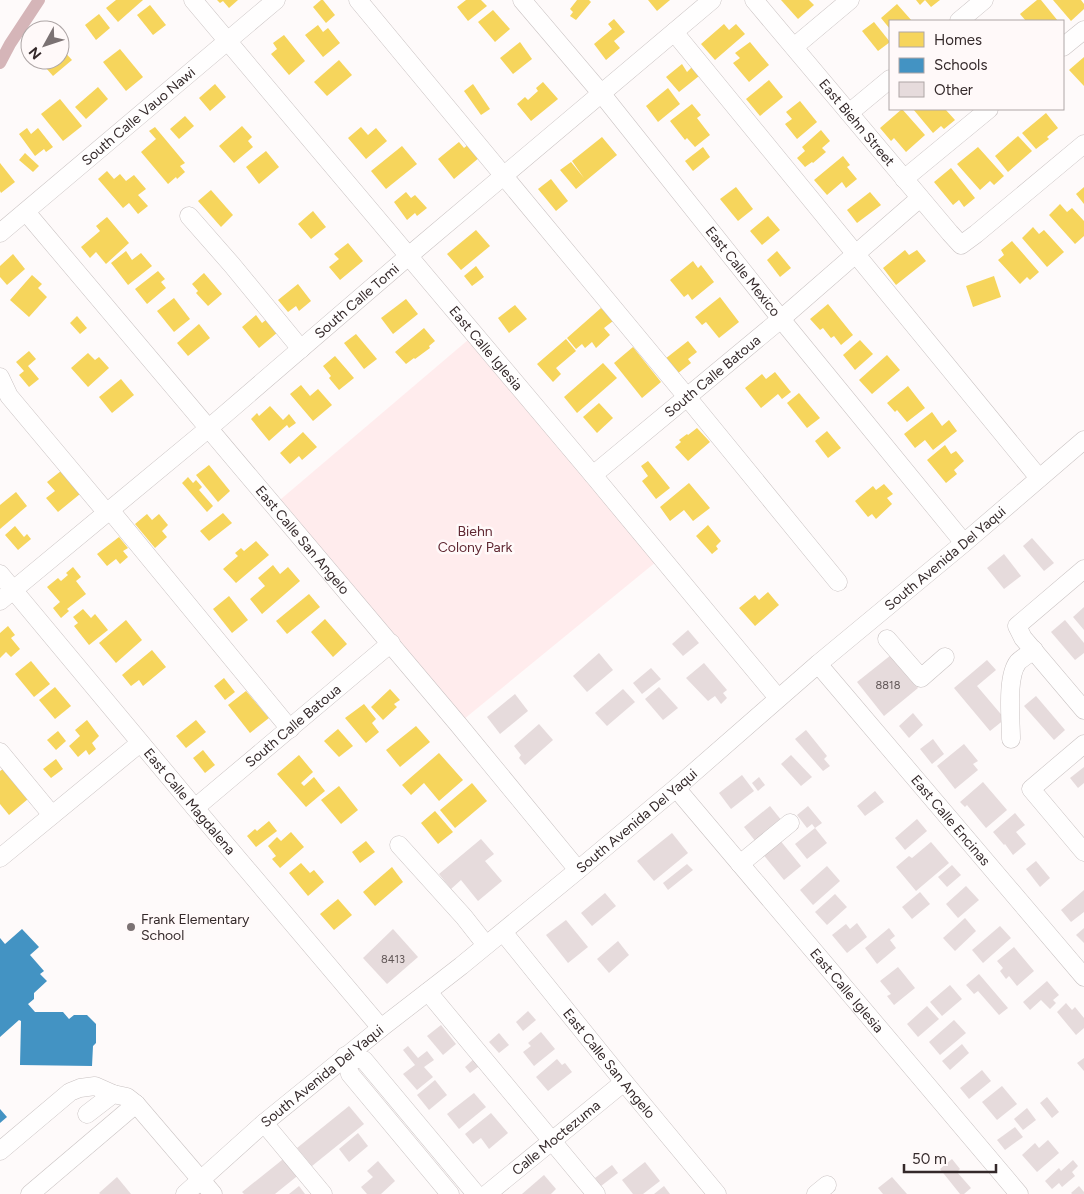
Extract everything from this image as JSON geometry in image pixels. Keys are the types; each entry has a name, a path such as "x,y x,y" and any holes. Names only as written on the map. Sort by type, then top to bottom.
{"street":[{"name":"East Calle Iglesia","path":"193,0 778,698"},
{"name":"South Calle Vauo Nawi","path":"0,233 276,0"},
{"path":"358,0 838,582"},
{"name":"East Calle Mexico","path":"522,0 601,93 781,319 964,543"},
{"name":"East Biehn Street","path":"754,0 961,245 1084,144"},
{"path":"794,47 850,0"},
{"path":"960,20 984,0"},
{"name":"South Calle Tomi","path":"0,601 209,428 674,32 702,3"},
{"path":"1064,47 1084,30"},
{"path":"674,32 1039,478"},
{"path":"850,113 889,81"},
{"path":"904,178 987,110"},
{"name":"South Calle Batoua","path":"593,475 781,319 920,198"},
{"name":"East Calle San Angelo","path":"26,212 391,644 578,870"},
{"path":"188,216 232,265 301,349"},
{"path":"0,377 9,396 290,729"},
{"name":"South Avenida Del Yaqui","path":"185,1194 264,1123 345,1056 486,946 676,788 778,698 1084,440"},
{"path":"1081,700 1028,644 1017,626 1084,569"},
{"name":"East Calle Magdalena","path":"0,574 381,1028"},
{"path":"887,639 921,678 945,657"},
{"name":"South Calle Batoua","path":"195,808 391,644"},
{"path":"1011,739 1012,674 1028,644"},
{"name":"East Calle Encinas","path":"818,664 1084,977"},
{"path":"0,858 140,743"},
{"path":"1084,744 1031,789 1084,852"},
{"path":"0,752 52,815"},
{"name":"East Calle Iglesia","path":"676,788 1018,1194"},
{"path":"740,864 790,822"},
{"path":"400,845 464,917 486,946"},
{"name":"East Calle San Angelo","path":"503,932 717,1194"},
{"path":"428,992 596,1194"},
{"path":"450,1194 350,1074 345,1056 364,1060 476,1194"},
{"name":"Calle Moctezuma","path":"487,1194 624,1082"},
{"path":"0,1151 70,1092 80,1088 95,1086 113,1094 127,1096 136,1104 213,1194"},
{"path":"87,1114 113,1094"},
{"path":"30,1194 136,1104"},
{"path":"264,1123 323,1194"}],"green space":[{"name":"Biehn Colony Park","path":"475,334 662,557 458,724 274,505"}],"building: Homes":[{"path":"116,0 143,0 118,22 106,8"},
{"path":"217,0 238,0 229,8 223,1 220,3"},
{"path":"321,0 335,15 326,23 313,7"},
{"path":"466,0 481,0 487,6 468,21 457,7"},
{"path":"577,0 589,0 591,2 576,20 570,16 573,12 570,9"},
{"path":"648,0 670,0 657,11"},
{"path":"781,0 809,0 814,5 798,19"},
{"path":"916,0 925,0 920,5"},
{"path":"925,0 940,0 931,7"},
{"path":"1037,0 1041,0 1057,20 1025,20 1020,14"},
{"path":"1053,0 1081,0 1084,4 1084,9 1071,21"},
{"path":"897,4 911,20 889,20 889,28 881,18"},
{"path":"150,5 166,25 153,35 137,15"},
{"path":"493,10 510,29 495,42 478,22"},
{"path":"99,14 110,28 96,40 85,25"},
{"path":"614,19 625,32 614,41 620,48 606,60 594,44 612,29 608,24"},
{"path":"874,22 889,43 878,51 862,31"},
{"path":"724,24 729,30 736,24 745,34 715,60 701,44"},
{"path":"318,25 323,32 328,28 340,43 323,57 305,35"},
{"path":"284,35 305,61 289,75 271,54 277,49 273,43"},
{"path":"520,42 532,59 513,74 500,58"},
{"path":"750,42 769,65 749,82 733,63 740,58 735,53"},
{"path":"120,49 143,77 126,91 103,62"},
{"path":"1084,57 1084,86 1069,70"},
{"path":"339,60 352,75 327,96 314,82"},
{"path":"682,64 687,72 692,67 699,76 679,92 666,77"},
{"path":"48,70 60,70 53,76"},
{"path":"769,80 783,97 760,116 746,99"},
{"path":"543,82 558,99 531,121 517,104 525,97 528,100 538,91 536,88"},
{"path":"215,84 226,97 210,111 199,98"},
{"path":"473,84 490,109 481,115 464,91"},
{"path":"98,87 108,99 86,119 75,107"},
{"path":"668,88 680,104 658,122 646,106"},
{"path":"60,99 82,126 63,141 41,114"},
{"path":"800,101 817,122 797,139 785,124 792,119 786,112"},
{"path":"692,104 701,115 697,118 710,135 695,147 687,138 685,140 670,121"},
{"path":"903,110 925,135 906,152 894,138 891,141 880,128"},
{"path":"914,110 946,110 955,120 944,129 941,126 933,133"},
{"path":"1046,113 1058,128 1047,137 1049,139 1036,149 1022,133"},
{"path":"185,116 194,126 179,139 170,129"},
{"path":"242,126 252,137 248,141 253,147 234,163 219,146"},
{"path":"155,127 185,163 180,166 185,172 168,184 141,152 156,139 149,131"},
{"path":"361,127 368,135 376,128 387,141 366,159 348,138"},
{"path":"27,128 31,134 38,128 53,147 46,152 44,149 35,156 19,134"},
{"path":"821,130 830,141 822,148 826,152 805,167 797,158 805,151 802,147"},
{"path":"1018,136 1032,151 1008,172 995,156"},
{"path":"602,137 617,155 576,189 560,170 571,162 584,178 572,161"},
{"path":"459,142 464,148 469,144 480,157 454,179 438,159"},
{"path":"402,146 417,164 386,189 371,171"},
{"path":"703,147 710,157 693,171 685,161"},
{"path":"978,147 1004,176 994,185 990,181 980,190 957,164"},
{"path":"266,151 279,167 259,184 246,167"},
{"path":"25,153 39,166 33,172 19,160"},
{"path":"843,156 850,165 847,167 857,179 846,188 842,182 827,195 814,180"},
{"path":"0,163 15,182 1,193 0,191"},
{"path":"951,168 975,198 964,207 959,200 953,205 934,182"},
{"path":"107,171 114,179 120,174 126,181 134,175 146,189 138,195 148,206 138,214 129,203 123,208 98,179"},
{"path":"551,179 568,201 556,211 538,189"},
{"path":"736,187 753,209 738,221 720,199"},
{"path":"1084,187 1084,204 1076,194"},
{"path":"211,190 233,215 221,227 198,201"},
{"path":"406,192 411,198 415,195 427,208 417,216 415,213 407,220 394,202"},
{"path":"870,192 881,205 857,223 847,210"},
{"path":"1060,204 1067,212 1072,208 1084,221 1084,236 1075,244 1049,215"},
{"path":"313,211 326,227 311,239 298,224"},
{"path":"768,216 780,230 762,245 750,231"},
{"path":"107,217 129,243 106,264 96,252 90,258 81,247 100,231 96,226"},
{"path":"1033,227 1039,234 1044,230 1064,252 1047,267 1022,238"},
{"path":"476,230 490,246 461,270 447,254"},
{"path":"1012,241 1039,272 1030,280 1027,277 1020,284 998,260 1004,255 1001,250"},
{"path":"348,243 363,261 340,280 329,267 339,259 334,254"},
{"path":"905,250 909,255 917,250 926,261 896,285 883,268"},
{"path":"126,251 132,260 141,253 152,266 128,285 111,263"},
{"path":"777,251 791,268 780,277 767,260"},
{"path":"13,254 25,269 7,285 0,277 0,266"},
{"path":"693,261 698,268 701,265 714,282 692,300 688,294 684,297 670,280"},
{"path":"476,266 484,277 472,286 464,276"},
{"path":"158,271 165,279 161,282 166,288 147,304 135,289"},
{"path":"204,273 222,294 208,306 196,293 198,291 192,284"},
{"path":"32,275 42,284 38,288 47,297 29,317 10,300"},
{"path":"994,276 1001,297 973,307 966,286"},
{"path":"298,284 311,301 299,311 296,306 288,312 278,300"},
{"path":"720,297 739,322 719,338 706,322 702,325 695,317"},
{"path":"174,298 190,319 174,332 157,311"},
{"path":"406,299 418,314 393,334 381,318"},
{"path":"828,304 853,335 841,345 834,336 831,338 823,328 820,330 810,319"},
{"path":"515,305 527,319 509,333 498,318"},
{"path":"601,308 613,321 604,328 610,335 596,348 592,342 585,348 582,344 576,349 567,338"},
{"path":"256,315 262,323 267,319 278,332 259,348 242,327"},
{"path":"77,316 87,328 80,334 70,323"},
{"path":"199,324 210,338 188,356 177,343"},
{"path":"424,328 435,341 429,346 430,348 406,364 395,352"},
{"path":"356,334 377,359 364,369 344,343"},
{"path":"566,339 576,351 556,368 561,374 553,382 537,364"},
{"path":"860,340 873,354 855,370 843,355"},
{"path":"688,341 697,352 688,359 691,363 677,374 665,359"},
{"path":"633,347 661,382 642,398 614,363"},
{"path":"29,351 36,359 28,366 39,379 29,387 19,375 24,371 16,362"},
{"path":"88,353 95,360 99,357 109,368 88,387 71,368"},
{"path":"887,355 900,370 872,394 859,380"},
{"path":"335,356 354,378 339,390 329,378 331,376 323,366"},
{"path":"603,363 617,378 577,413 564,397"},
{"path":"775,372 791,392 782,399 778,394 761,408 745,388 762,374 766,379"},
{"path":"121,379 134,395 112,413 99,397"},
{"path":"301,385 310,396 318,389 332,405 313,421 290,394"},
{"path":"908,386 925,408 907,422 897,410 895,412 887,403"},
{"path":"799,393 820,418 807,428 787,403"},
{"path":"599,403 613,418 597,433 583,417"},
{"path":"270,406 283,420 289,414 296,423 289,428 287,425 269,441 251,419 257,413 259,416"},
{"path":"932,412 942,426 949,420 957,431 933,450 925,440 915,448 904,434"},
{"path":"697,428 710,442 688,461 675,447 681,442 679,440"},
{"path":"827,431 841,448 828,458 815,441"},
{"path":"303,432 317,447 302,460 299,456 290,464 280,453"},
{"path":"945,445 951,454 956,451 964,461 954,470 957,474 946,483 927,460"},
{"path":"648,461 670,488 656,499 642,481 648,476 641,466"},
{"path":"209,465 230,491 218,502 196,475"},
{"path":"61,471 80,494 58,512 46,498 55,491 47,482"},
{"path":"188,477 193,483 196,480 202,487 199,490 213,506 207,512 182,483"},
{"path":"689,483 710,508 693,521 684,510 670,521 660,507"},
{"path":"884,484 893,494 887,498 892,504 876,519 872,514 868,517 855,501 873,486 876,490"},
{"path":"16,492 27,506 0,529 0,505"},
{"path":"223,513 232,523 209,541 200,531"},
{"path":"147,514 152,520 159,514 168,525 162,531 167,537 155,548 135,524"},
{"path":"708,525 721,541 716,546 718,549 712,554 696,536"},
{"path":"15,526 24,537 27,534 31,539 18,550 5,535"},
{"path":"119,537 128,548 123,551 128,557 120,564 116,559 107,566 97,554"},
{"path":"256,541 269,555 236,583 223,569 238,556 235,553 241,548 244,551"},
{"path":"273,565 280,574 288,567 300,581 262,614 250,599 265,586 258,578"},
{"path":"73,567 81,577 76,581 86,594 67,609 69,611 61,618 53,608 60,602 47,587 58,578 61,581"},
{"path":"768,592 779,605 755,626 739,608 755,595 759,600"},
{"path":"309,594 320,607 287,634 276,621"},
{"path":"229,596 248,620 232,633 213,609"},
{"path":"83,609 91,618 95,614 108,630 89,645 74,626 78,623 73,617"},
{"path":"325,619 347,644 333,657 311,632"},
{"path":"126,620 142,640 116,663 99,643"},
{"path":"8,626 15,635 11,638 20,649 11,657 6,652 0,658 0,633"},
{"path":"152,650 166,667 143,686 139,680 131,686 122,675"},
{"path":"31,661 50,684 34,697 15,674"},
{"path":"224,678 235,692 225,700 214,686"},
{"path":"55,687 71,706 55,719 39,700"},
{"path":"390,689 400,700 394,704 397,707 383,720 371,707"},
{"path":"246,691 269,718 250,733 228,705"},
{"path":"364,704 376,719 372,723 379,732 366,743 345,718"},
{"path":"87,720 99,736 92,743 96,749 89,755 86,750 78,757 69,746 80,736 75,730"},
{"path":"196,720 206,732 186,748 176,736"},
{"path":"416,726 430,742 400,767 386,750"},
{"path":"338,729 353,746 339,757 324,741"},
{"path":"58,731 66,741 56,750 47,740"},
{"path":"203,750 215,765 205,773 193,758"},
{"path":"439,753 463,780 439,801 424,783 411,795 402,785"},
{"path":"299,755 313,772 301,783 304,786 314,777 325,791 306,807 277,774"},
{"path":"56,759 63,769 51,778 43,769"},
{"path":"3,769 28,799 9,815 0,804 0,771"},
{"path":"472,783 487,801 455,828 440,810"},
{"path":"339,786 358,810 341,824 321,800"},
{"path":"435,811 453,832 438,844 421,823"},
{"path":"269,821 277,831 256,847 247,836 255,829 257,831"},
{"path":"291,832 304,847 280,868 272,859 276,856 268,846 277,837 281,841"},
{"path":"366,841 375,852 360,863 352,852"},
{"path":"301,863 310,873 314,870 324,882 308,896 289,873"},
{"path":"392,867 403,882 375,906 363,892"},
{"path":"338,899 352,915 334,930 320,914"}],"building: Schools":[{"path":"22,929 39,947 30,955 44,971 40,974 47,981 34,993 34,999 28,1004 35,1012 63,1012 69,1019 74,1015 87,1015 96,1024 96,1043 93,1046 92,1066 20,1065 21,1021 19,1020 0,1037 0,938 5,944"},
{"path":"0,1109 7,1117 0,1123"}],"building: Other":[{"path":"1032,538 1054,563 1044,571 1023,546"},
{"path":"1004,554 1021,576 1004,589 987,568"},
{"path":"1084,607 1084,630 1073,617"},
{"path":"1065,620 1084,643 1084,653 1075,660 1051,632"},
{"path":"688,630 699,643 683,656 672,644"},
{"path":"599,653 613,670 587,692 573,676"},
{"path":"891,655 918,688 884,716 857,682"},
{"path":"987,660 996,670 977,686 1005,719 990,731 954,688"},
{"path":"704,663 727,690 723,693 727,698 721,704 715,696 708,701 686,678"},
{"path":"651,668 661,679 642,694 633,683"},
{"path":"659,687 678,708 663,720 645,699"},
{"path":"623,689 635,702 607,726 595,713"},
{"path":"515,694 528,711 500,734 487,717"},
{"path":"1036,696 1065,730 1054,740 1024,706"},
{"path":"913,713 923,725 909,738 899,726"},
{"path":"539,724 553,740 525,765 519,758 521,755 514,746"},
{"path":"806,730 827,756 824,759 830,766 823,771 795,739"},
{"path":"933,739 944,754 932,764 920,749"},
{"path":"964,744 978,761 973,764 978,770 955,789 937,766"},
{"path":"791,755 812,777 801,786 781,764"},
{"path":"1084,767 1084,783 1078,788 1070,778"},
{"path":"742,775 754,791 731,809 719,793"},
{"path":"759,777 765,785 758,791 752,783"},
{"path":"983,782 1007,810 986,828 967,805 965,807 960,802"},
{"path":"875,791 884,802 865,816 857,806"},
{"path":"770,806 782,821 756,842 744,827"},
{"path":"808,806 822,823 815,828 812,824 807,828 797,815"},
{"path":"1015,813 1025,825 1016,832 1026,844 1013,855 993,832"},
{"path":"917,819 927,831 905,850 895,838"},
{"path":"815,828 827,843 807,859 795,844"},
{"path":"672,833 688,853 654,881 637,861"},
{"path":"481,839 494,854 485,861 502,881 478,901 461,880 451,889 439,874"},
{"path":"779,839 801,866 784,880 762,853"},
{"path":"931,842 949,863 916,891 896,867 909,856 912,858"},
{"path":"1036,861 1050,878 1040,887 1026,869"},
{"path":"687,864 693,870 668,890 663,883"},
{"path":"952,865 961,875 947,887 938,877"},
{"path":"827,866 840,881 813,905 800,890"},
{"path":"966,886 979,900 958,918 946,904"},
{"path":"1084,890 1084,912 1071,922 1061,910"},
{"path":"920,892 930,904 912,919 902,907"},
{"path":"605,893 616,906 592,926 581,913"},
{"path":"835,894 847,907 827,925 815,912"},
{"path":"965,918 976,931 955,951 943,938"},
{"path":"566,920 588,947 568,963 546,935"},
{"path":"857,923 867,937 847,953 832,935 846,924 850,929"},
{"path":"1000,926 1011,938 983,963 972,950"},
{"path":"889,928 895,936 890,940 896,948 877,964 865,948"},
{"path":"1084,928 1084,943 1076,935"},
{"path":"393,929 418,957 387,984 363,958"},
{"path":"618,941 629,955 609,973 597,959"},
{"path":"1014,947 1034,971 1017,986 1009,976 1006,979 1000,971 1003,968 997,961"},
{"path":"898,967 915,988 894,1005 887,996 891,994 880,981"},
{"path":"979,974 1008,1008 999,1015 978,991 974,994 966,985"},
{"path":"1047,981 1059,995 1053,1000 1056,1003 1050,1009 1041,1000 1030,1010 1023,1002"},
{"path":"950,985 962,999 942,1016 930,1002"},
{"path":"1066,1003 1072,1010 1075,1007 1084,1018 1084,1028 1076,1035 1057,1012"},
{"path":"927,1006 939,1019 918,1037 907,1024"},
{"path":"528,1011 536,1020 523,1031 516,1022"},
{"path":"954,1020 966,1033 940,1055 929,1042"},
{"path":"441,1025 456,1044 443,1055 427,1036"},
{"path":"541,1032 555,1049 534,1066 523,1052 531,1046 528,1043"},
{"path":"499,1033 509,1045 499,1053 489,1042"},
{"path":"962,1044 969,1053 950,1070 942,1061"},
{"path":"408,1046 418,1058 427,1051 434,1060 424,1067 433,1077 417,1090 403,1074 415,1065 403,1050"},
{"path":"476,1057 482,1064 470,1073 465,1067"},
{"path":"1084,1058 1084,1071 1077,1063"},
{"path":"557,1059 562,1065 565,1063 572,1072 548,1091 536,1077"},
{"path":"982,1070 991,1081 969,1099 960,1088"},
{"path":"435,1080 447,1095 429,1110 417,1095"},
{"path":"1002,1086 1017,1104 997,1120 982,1102"},
{"path":"474,1093 486,1107 459,1129 447,1114"},
{"path":"1047,1097 1059,1112 1052,1118 1040,1103"},
{"path":"349,1106 364,1124 312,1166 297,1148"},
{"path":"1027,1108 1036,1120 1023,1130 1014,1119"},
{"path":"491,1113 508,1133 489,1149 481,1138 473,1144 465,1134"},
{"path":"1015,1127 1023,1137 1005,1150 997,1140"},
{"path":"358,1133 368,1146 349,1162 339,1149"},
{"path":"1048,1140 1059,1153 1037,1172 1022,1155 1035,1143 1039,1148"},
{"path":"287,1156 301,1173 275,1194 244,1194 242,1192"},
{"path":"952,1159 960,1169 957,1172 971,1188 964,1194 960,1194 940,1169"},
{"path":"1073,1160 1078,1166 1072,1172 1075,1176 1062,1187 1059,1183 1052,1189 1045,1181 1059,1168 1061,1171"},
{"path":"378,1161 395,1181 381,1194 367,1194 361,1187 373,1177 367,1171"},
{"path":"645,1162 660,1181 643,1194 633,1194 622,1180"},
{"path":"612,1165 618,1173 601,1186 595,1178"},
{"path":"544,1175 556,1189 551,1194 522,1194"},
{"path":"117,1177 131,1194 99,1193"},
{"path":"892,1177 907,1194 883,1194 878,1188"},
{"path":"299,1186 305,1194 289,1194"},
{"path":"664,1186 670,1194 654,1194"},
{"path":"1079,1186 1084,1194 1071,1193"}],"waterway":[{"path":"0,63 39,0"}],"place":[{"name":"Frank Elementary School","path":"131,927"}]}
